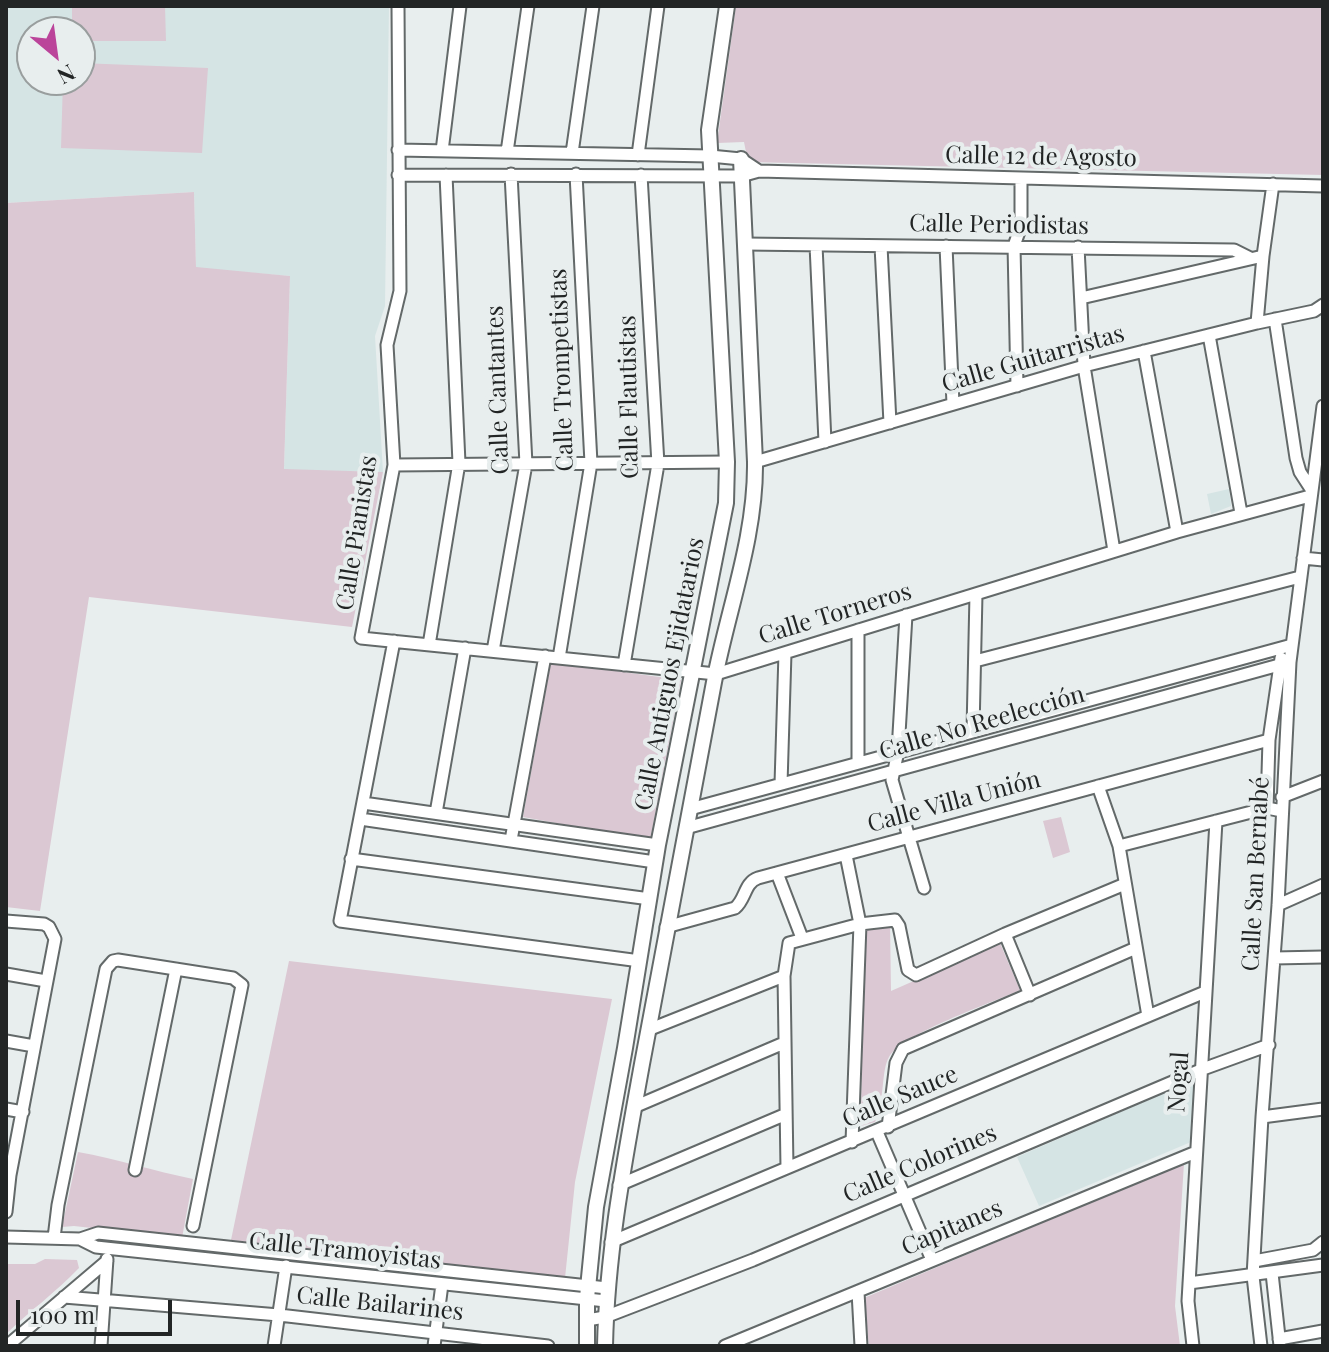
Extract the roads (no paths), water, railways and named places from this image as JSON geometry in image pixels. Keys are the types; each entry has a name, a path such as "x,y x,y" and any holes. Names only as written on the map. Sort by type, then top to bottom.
{"street":[{"name":"Calle Pianistas","path":"361,638 394,465 387,345 389,328 400,298 398,6"},
{"path":"442,151 460,6"},
{"path":"507,152 528,6"},
{"path":"572,153 593,6"},
{"path":"638,155 658,6"},
{"name":"Calle Antiguos Ejidatarios","path":"587,1346 588,1291 596,1207 658,845 726,503 727,462 709,130 727,6"},
{"path":"398,150 710,156 741,159 759,171"},
{"name":"Calle Antiguos Ejidatarios","path":"605,1346 611,1242 619,1185 716,674 754,512 755,462 741,159"},
{"name":"Calle 12 de Agosto","path":"398,175 741,176 759,171 1323,186"},
{"name":"Calle Cantantes","path":"493,651 526,464 511,174"},
{"name":"Calle Trompetistas","path":"559,658 591,463 576,174"},
{"path":"429,645 459,463 446,175"},
{"name":"Calle Flautistas","path":"624,665 658,464 641,175"},
{"path":"1017,386 1014,246 1021,226 1021,179"},
{"path":"1257,323 1256,257 1273,184"},
{"name":"Calle Periodistas","path":"745,244 1234,250 1256,257"},
{"path":"816,245 825,442"},
{"path":"881,246 890,423"},
{"path":"946,246 953,404"},
{"path":"1078,247 1084,366 1114,551"},
{"path":"1081,298 1256,257"},
{"name":"Calle Guitarristas","path":"755,462 1084,366 1314,311 1323,305"},
{"path":"1275,319 1296,458 1310,493"},
{"path":"1209,335 1241,513"},
{"path":"1144,351 1177,532"},
{"name":"Calle San Bernabé","path":"1267,808 1269,740 1300,577 1323,406"},
{"path":"394,465 727,462"},
{"name":"Calle Torneros","path":"361,638 716,674 1310,493"},
{"path":"1303,558 1323,560"},
{"path":"975,661 1300,577"},
{"path":"973,731 976,594"},
{"path":"906,615 893,788 924,888"},
{"path":"858,630 858,763"},
{"path":"394,641 340,921 640,961"},
{"name":"Calle No Reelección","path":"690,809 1287,646"},
{"path":"436,813 465,648"},
{"path":"781,784 785,653"},
{"path":"511,840 545,656"},
{"name":"Calle San Bernabé","path":"1261,1346 1253,1276 1278,905 1285,663"},
{"name":"Calle No Reelección","path":"686,828 1285,663"},
{"name":"Calle Villa Unión","path":"666,927 735,908 753,880 1269,740"},
{"path":"1282,797 1323,781"},
{"path":"1098,786 1119,846 1148,1016"},
{"path":"363,803 658,845"},
{"path":"1119,846 1267,808 1282,811"},
{"path":"360,819 655,862"},
{"name":"Nogal","path":"1193,1346 1188,1301 1216,821"},
{"path":"846,855 860,924 852,1142"},
{"path":"351,859 650,899"},
{"path":"777,873 802,938"},
{"path":"787,1168 784,976 787,946 802,938 860,924 895,920 899,926 906,965 911,974 916,975 1125,884"},
{"path":"1278,905 1323,885"},
{"path":"6,921 44,924 53,932 55,939 23,1112 8,1175 6,1212"},
{"path":"1005,934 1030,995"},
{"path":"932,1260 904,1194 882,1129 896,1063 903,1049 1136,948"},
{"path":"1274,958 1323,957"},
{"path":"54,1238 106,969 113,961 239,980 242,991 193,1226"},
{"path":"135,1170 176,969"},
{"path":"6,974 46,981"},
{"path":"648,1030 784,976"},
{"name":"Calle Sauce","path":"611,1242 1205,992"},
{"path":"6,1041 34,1046"},
{"path":"634,1107 784,1043"},
{"name":"Calle Colorines","path":"587,1320 605,1317 753,1260 1203,1069 1269,1045"},
{"path":"6,1109 23,1112"},
{"path":"1262,1117 1323,1109"},
{"path":"619,1185 784,1115"},
{"name":"Capitanes","path":"725,1346 1196,1152"},
{"name":"Calle Tramoyistas","path":"6,1237 80,1239 98,1233 607,1295"},
{"path":"101,1346 108,1234"},
{"name":"Calle Tramoyistas","path":"80,1239 107,1254 286,1266 442,1284 588,1291"},
{"path":"1254,1261 1313,1250 1323,1242"},
{"path":"7,1346 64,1297 107,1254"},
{"path":"1189,1283 1323,1265"},
{"path":"274,1346 286,1266"},
{"path":"1272,1273 1279,1342 1323,1331"},
{"path":"434,1346 442,1284"},
{"path":"858,1292 861,1346"},
{"name":"Calle Bailarines","path":"64,1297 279,1315 548,1346"}]}
